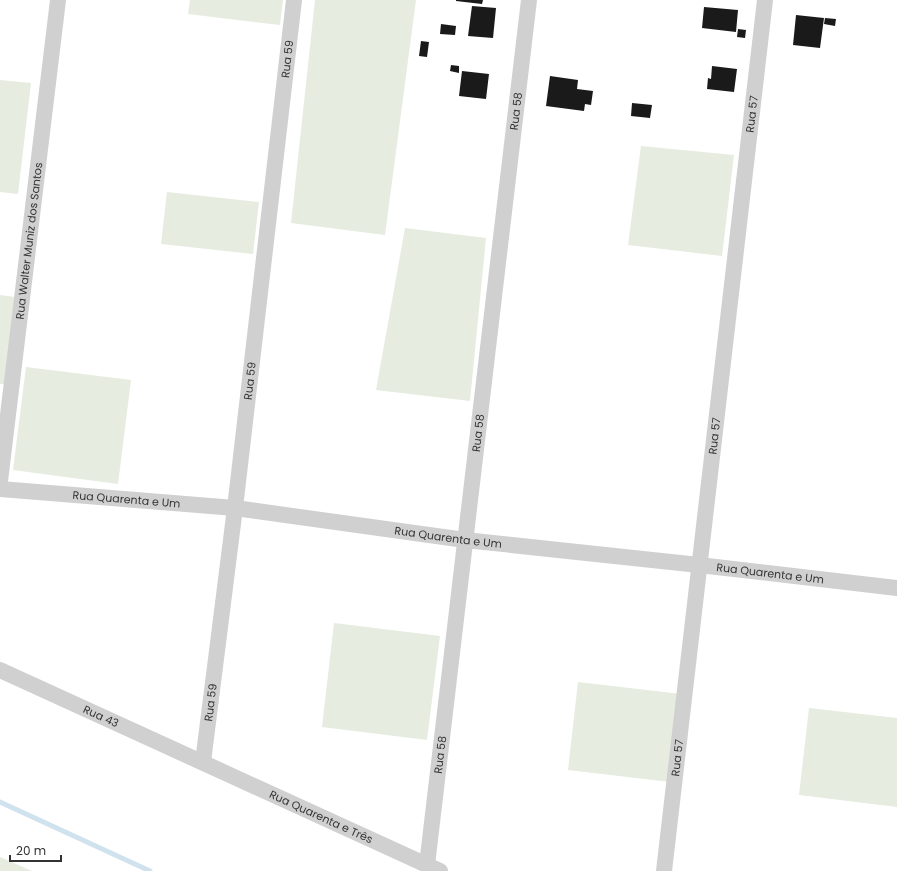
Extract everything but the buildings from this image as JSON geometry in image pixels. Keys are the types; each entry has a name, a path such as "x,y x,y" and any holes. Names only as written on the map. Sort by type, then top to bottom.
{"street":[{"name":"Rua Walter Muniz dos Santos","path":"0,481 58,0"},
{"name":"Rua 59","path":"203,762 235,508 294,0"},
{"name":"Rua 58","path":"434,868 465,540 529,0"},
{"name":"Rua 57","path":"664,871 765,0"},
{"name":"Rua Quarenta e Um","path":"0,488 235,508 465,540 897,588"},
{"name":"Rua 43","path":"0,670 203,762"},
{"name":"Rua Quarenta e Três","path":"203,762 434,868"}],"shaded area":[{"path":"190,0 283,0 280,25 188,14"},
{"path":"315,0 416,0 385,235 291,223"},
{"path":"0,80 31,83 18,194 0,192"},
{"path":"641,146 734,155 722,256 628,245"},
{"path":"167,192 259,202 253,254 161,244"},
{"path":"405,228 486,238 470,401 376,390"},
{"path":"0,295 15,297 5,384 0,384"},
{"path":"26,367 131,380 118,484 13,470"},
{"path":"334,623 440,636 427,740 322,727"},
{"path":"578,682 681,694 670,782 568,770"},
{"path":"809,708 897,718 897,807 799,795"},
{"path":"0,857 32,871 0,871"}],"waterway":[{"path":"0,802 150,871"}]}
